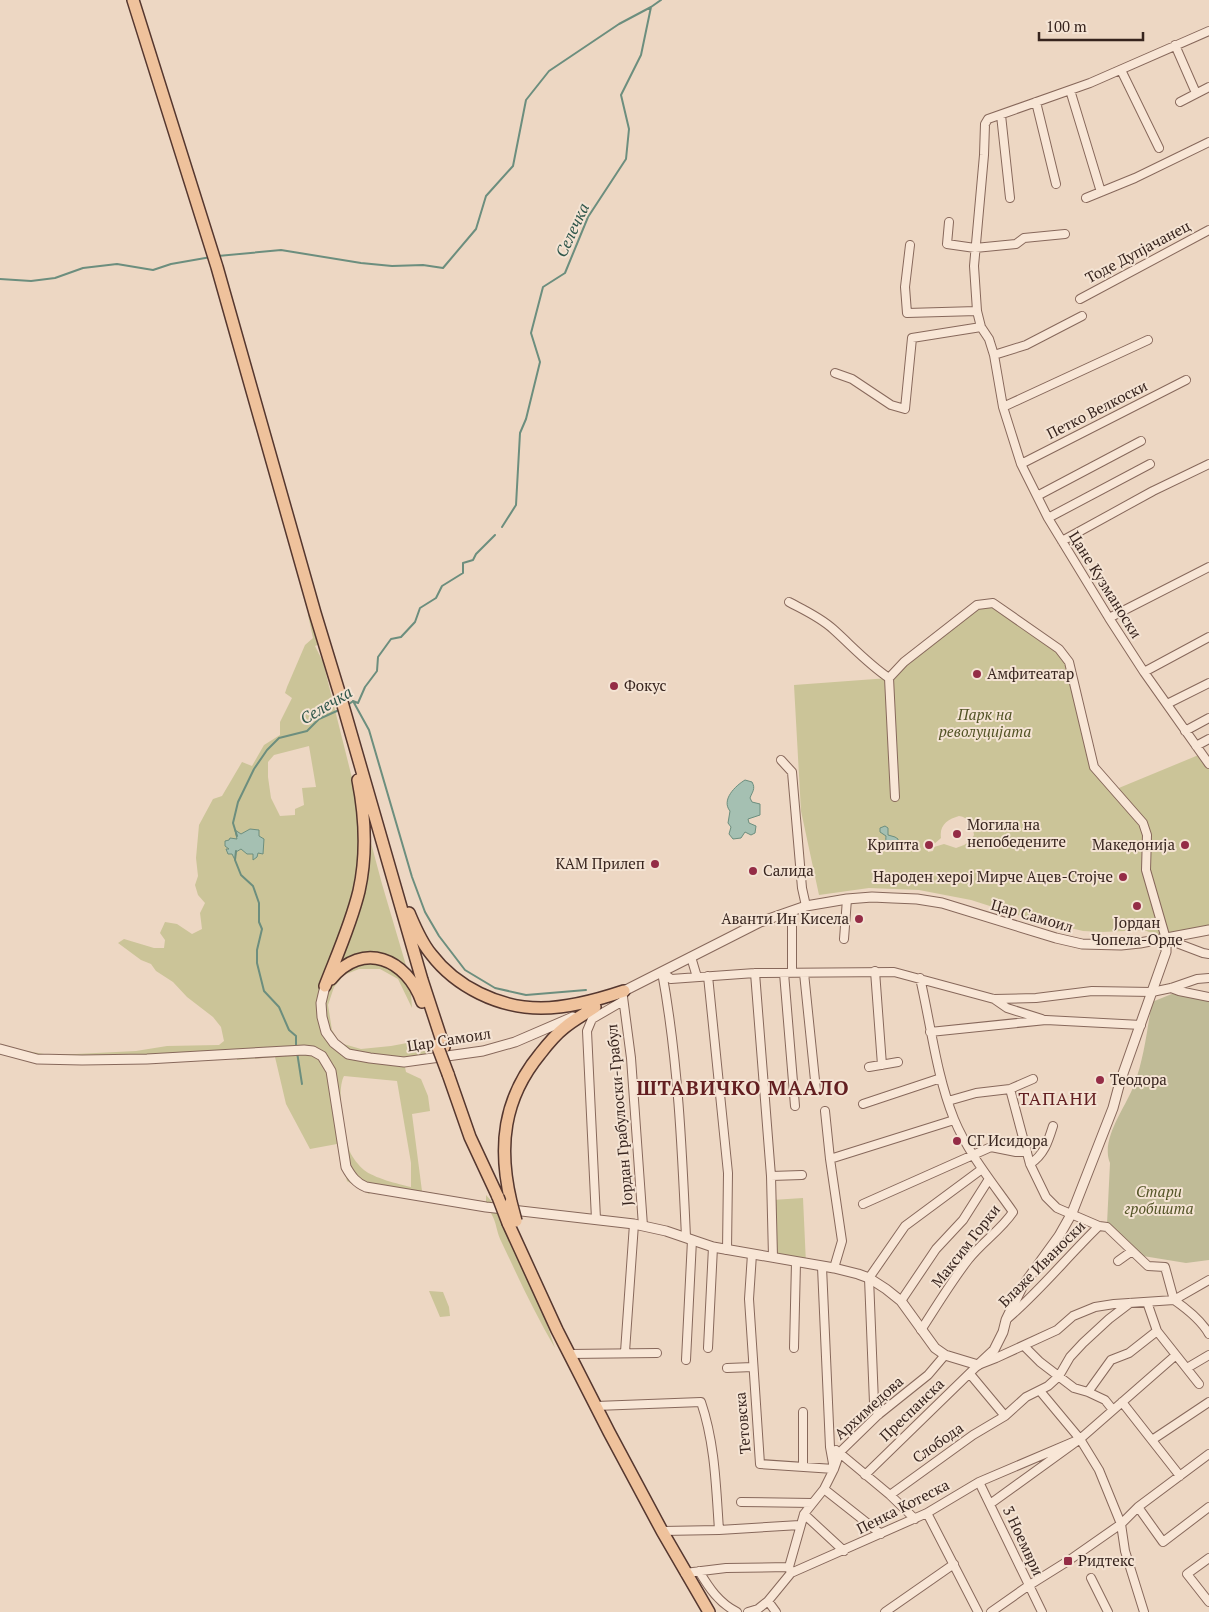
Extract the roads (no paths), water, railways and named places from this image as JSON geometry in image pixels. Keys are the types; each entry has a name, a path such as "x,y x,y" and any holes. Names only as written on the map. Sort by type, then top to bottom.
{"main road":[{"path":"133,0 209,238 338,695 441,1046"},
{"path":"325,986 352,916 363,865 364,813 348,729"},
{"path":"348,729 372,788 406,905 424,945 441,967 477,992 508,1004 526,1008 565,1006 623,996"},
{"path":"325,986 338,970 346,964 362,959 390,962 400,968 410,978 418,991 441,1046 470,1137 498,1197 515,1218"},
{"path":"595,1006 563,1029 522,1078 507,1118 504,1136 504,1164 511,1202 515,1218 569,1354 662,1531 709,1612"}],"street":[{"name":"Цане Кузманоски","path":"1209,30 1121,70 988,119 985,124 974,266 976,311 994,355 1002,407 1020,464 1048,518 1109,618 1144,672 1209,764"},
{"path":"1175,45 1196,93"},
{"path":"1121,70 1159,148"},
{"path":"1180,102 1209,87"},
{"path":"1070,90 1100,192"},
{"path":"1036,102 1056,184"},
{"path":"1002,115 1010,198"},
{"path":"1086,198 1135,178 1209,142"},
{"path":"949,222 947,244 975,248 1016,244 1024,238 1065,234"},
{"name":"Тоде Дупјачанец","path":"1080,300 1209,230"},
{"path":"910,245 905,287 907,313 976,311"},
{"path":"994,355 1026,345 1082,316"},
{"path":"835,373 852,379 892,405 905,409 912,338 981,327"},
{"path":"1002,407 1148,340"},
{"name":"Петко Велкоски","path":"1020,464 1186,380"},
{"path":"1037,496 1141,441"},
{"path":"1048,518 1150,464"},
{"path":"1062,541 1153,491 1209,464"},
{"path":"1109,618 1209,567"},
{"path":"789,602 819,618 871,666 889,678 895,797"},
{"name":"Блаже Иваноски","path":"889,678 904,662 977,605 985,603 993,603 1003,609 1059,648 1069,662 1094,768 1142,823 1147,835 1146,870 1166,939 1166,952 1120,1082 1113,1108 1072,1214 1059,1236 1022,1287 994,1350 978,1365"},
{"path":"1144,672 1209,637"},
{"path":"1167,704 1209,683"},
{"path":"1185,731 1209,718"},
{"path":"1196,746 1209,739"},
{"path":"781,760 792,772 802,888 806,906"},
{"name":"Цар Самоил","path":"325,986 321,1003 322,1017 326,1032 334,1043 348,1054 355,1056 404,1062 429,1060 482,1051 515,1042 595,1006 623,996 662,972 760,922 806,906 872,897 918,899 942,903 1056,938 1082,944 1120,946 1209,930"},
{"path":"844,939 848,900"},
{"path":"792,911 788,973 794,1106"},
{"path":"1166,939 1209,954"},
{"path":"691,957 697,977"},
{"path":"875,971 882,1065"},
{"path":"662,972 671,979 755,973 894,972 994,998 1036,998 1092,991 1152,992 1197,979 1209,978"},
{"path":"662,972 669,1012 680,1118 689,1238 686,1360"},
{"path":"755,973 772,1176 773,1257"},
{"path":"804,973 816,1090"},
{"path":"708,976 728,1173 727,1250"},
{"name":"Максим Горки","path":"920,978 941,1078 954,1120 972,1156 1013,1212 1006,1223 992,1234 969,1259 921,1330"},
{"path":"1171,988 1209,997"},
{"name":"Јордан Грабулоски-Грабул","path":"596,1219 587,1031 592,1019 623,996 631,1058 638,1225"},
{"path":"994,998 1007,1008 1046,1020"},
{"path":"930,1032 1046,1020 1141,1025"},
{"name":"Јордан Грабулоски-Грабул","path":"0,1049 37,1058 82,1060 147,1059 313,1051 322,1056 331,1071 346,1167 359,1184 366,1187 445,1201 515,1218 596,1219 638,1225 666,1231 712,1247 834,1268 869,1278 901,1301 935,1348 945,1355 978,1365"},
{"path":"868,1068 898,1062"},
{"path":"863,1104 941,1078"},
{"path":"948,1101 976,1093 1010,1089 1033,1079"},
{"path":"1010,1089 1030,1164 1046,1197 1057,1208 1072,1214"},
{"path":"825,1111 842,1241 834,1268"},
{"path":"830,1159 954,1120"},
{"path":"1030,1164 1040,1158 1048,1145 1053,1126"},
{"path":"863,1204 991,1147 1016,1152 1027,1152"},
{"path":"878,1415 874,1403 869,1278 905,1226 982,1169"},
{"path":"772,1176 802,1175"},
{"path":"901,1301 936,1249 963,1220 990,1179"},
{"name":"Блаже Иваноски","path":"1072,1214 1099,1226 1107,1227 1148,1266 1164,1267 1174,1300"},
{"path":"625,1352 638,1225"},
{"name":"Блаже Иваноски","path":"1006,1320 1025,1304 1099,1226"},
{"path":"708,1348 712,1247"},
{"path":"1118,1261 1132,1251"},
{"name":"Тетовска","path":"752,1254 748,1299 760,1464 834,1469"},
{"path":"794,1348 796,1262"},
{"path":"822,1267 830,1447 834,1469"},
{"path":"978,1365 1057,1330 1073,1316 1095,1307 1174,1300 1209,1280"},
{"path":"1174,1300 1208,1330"},
{"path":"1147,1302 1157,1331 1199,1384"},
{"name":"Слобода","path":"890,1495 973,1435 1005,1416 1026,1397 1040,1391 1059,1376 1070,1357 1083,1343 1130,1303"},
{"path":"1088,1392 1111,1360 1129,1353 1157,1331"},
{"path":"1024,1346 1040,1362 1074,1388 1104,1400 1113,1410"},
{"path":"569,1354 657,1353"},
{"name":"Архимедова","path":"790,1570 804,1514 824,1489 840,1452 878,1415 928,1375 945,1355"},
{"name":"Пенка Котеска","path":"990,1504 1080,1439 1176,1355"},
{"path":"1187,1368 1209,1355"},
{"name":"Преспанска","path":"866,1475 978,1365"},
{"path":"727,1368 752,1367"},
{"path":"970,1374 1005,1416"},
{"path":"1040,1391 1080,1439 1099,1470 1121,1524 1125,1551 1144,1612"},
{"path":"596,1406 701,1402 707,1420 714,1463 719,1530"},
{"path":"1122,1402 1180,1476"},
{"path":"1152,1440 1209,1402"},
{"path":"803,1412 803,1467"},
{"name":"Пенка Котеска","path":"748,1612 758,1609 768,1601 790,1570 844,1551 927,1513 979,1482 1080,1439"},
{"path":"830,1447 840,1452 914,1518"},
{"path":"991,1612 1121,1524 1138,1507 1209,1454"},
{"name":"3 Ноември","path":"979,1482 1042,1612"},
{"path":"824,1489 881,1534"},
{"path":"741,1502 812,1504"},
{"path":"1138,1507 1163,1542 1209,1507"},
{"path":"927,1513 978,1612"},
{"path":"804,1514 844,1551"},
{"path":"662,1531 800,1525"},
{"path":"1209,1558 1187,1574 1209,1602"},
{"path":"885,1612 954,1564"},
{"path":"685,1573 726,1568 790,1570"},
{"path":"698,1571 711,1592 737,1612"},
{"path":"1091,1578 1108,1612"},
{"path":"768,1601 776,1612"}],"waterway":[{"name":"Селечка","path":"502,527 516,505 520,433 526,419 540,362 531,333 543,287 565,273 588,217 626,159 629,129 621,95 641,55 651,7 661,0"},
{"path":"218,256 281,250 361,263 392,266 423,265 443,268 476,229 486,196 513,166 526,100 549,71 619,24 651,7"},
{"path":"0,279 31,281 55,278 83,268 117,264 153,270 171,264 211,257"},
{"name":"Селечка","path":"348,705 353,701 358,703 365,687 377,671 378,657 391,639 401,637 415,622 420,608 436,598 442,586 463,573 463,563 473,560 476,554 495,535"},
{"path":"353,701 369,730 412,877 425,912 439,936 465,970 495,988 526,995 586,990"},
{"name":"Селечка","path":"237,836 233,823 238,802 254,769 267,750 279,738 307,731 319,719 339,710"},
{"name":"Селечка","path":"236,851 235,860 241,875 253,886 259,903 259,922 262,929 257,950 257,963 264,991 279,1007 289,1030 296,1036 296,1047"},
{"name":"Селечка","path":"297,1052 302,1084"}],"place":[{"name":"Амфитеатар","path":"977,674"},
{"name":"Фокус","path":"614,686"},
{"name":"Могила на непобедените","path":"957,834"},
{"name":"Крипта","path":"929,845"},
{"name":"Македонија","path":"1185,845"},
{"name":"КАМ Прилеп","path":"655,864"},
{"name":"Салида","path":"753,871"},
{"name":"Народен херој Мирче Ацев-Стојче","path":"1123,877"},
{"name":"Јордан Чопела-Орде","path":"1137,906"},
{"name":"Аванти Ин Кисела","path":"859,919"},
{"name":"Теодора","path":"1100,1080"},
{"name":"СГ Исидора","path":"957,1141"},
{"name":"Ридтекс","path":"1068,1561"}],"district":[{"name":"ШТАВИЧКО МААЛО","path":"743,1088"},
{"name":"ТАПАНИ","path":"1058,1099"}],"park label":[{"name":"Парк на револуцијата","path":"985,724"},
{"name":"Стари гробишта","path":"1159,1200"}]}
